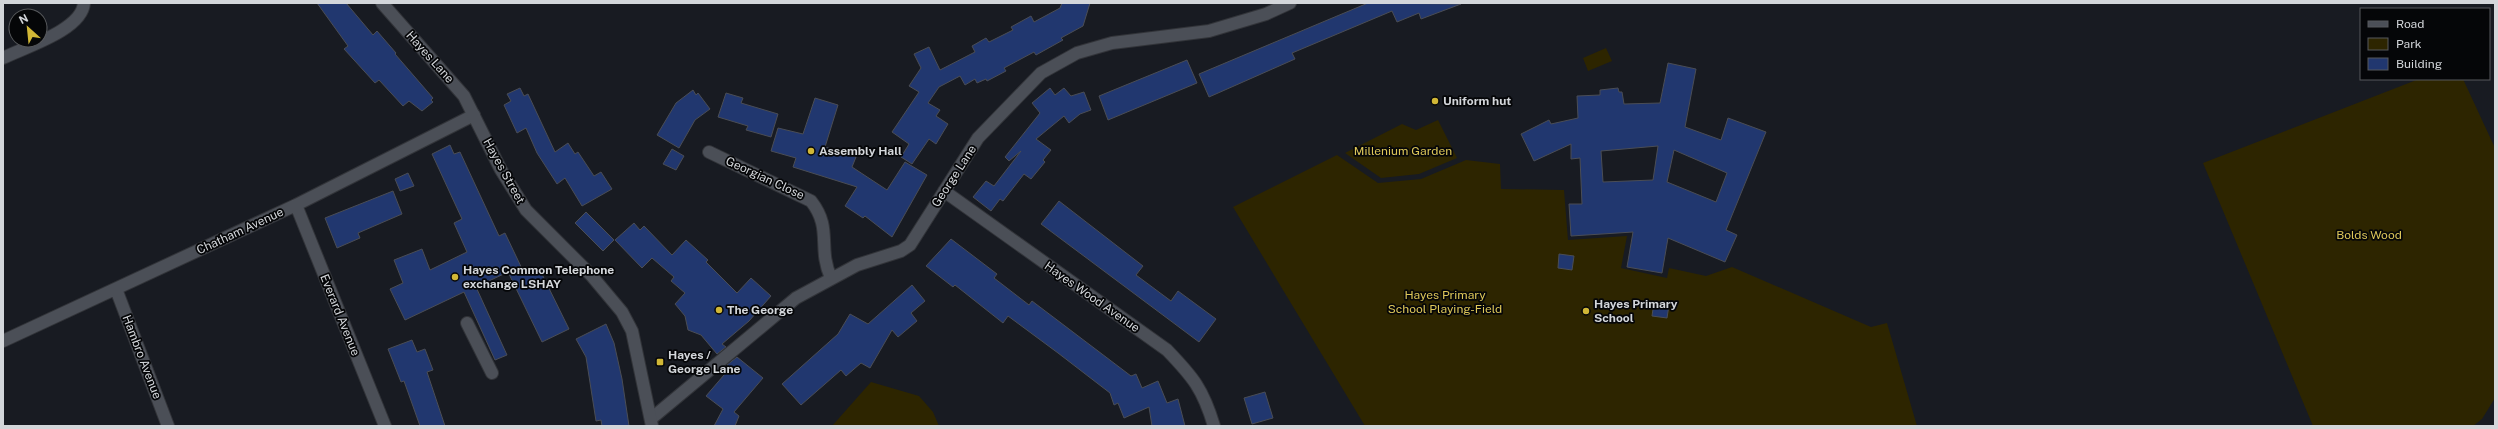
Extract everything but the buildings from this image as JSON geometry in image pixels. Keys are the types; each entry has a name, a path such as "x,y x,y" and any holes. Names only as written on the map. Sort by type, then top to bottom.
{"street":[{"path":"3,58 69,28 78,18 84,3"},
{"name":"Hayes Lane","path":"382,3 454,83 474,115"},
{"name":"George Lane","path":"652,422 796,298 857,265 901,251 910,245 978,138 1041,73 1077,53 1112,43 1209,31 1266,14 1290,3"},
{"name":"Chatham Avenue","path":"3,341 296,205 474,115"},
{"name":"Hayes Street","path":"474,115 504,175 526,210 591,275 622,312 632,331 652,422"},
{"name":"Georgian Close","path":"709,152 811,201 819,211 824,224 824,256 831,278"},
{"name":"Hayes Wood Avenue","path":"944,191 1167,350 1193,377 1207,401 1214,426"},
{"name":"Everard Avenue","path":"296,205 385,426"},
{"name":"Hambro Avenue","path":"116,289 168,426"},
{"path":"467,323 492,373"}],"green space":[{"path":"1606,48 1612,61 1588,71 1583,58"},
{"name":"Bolds Wood","path":"2416,80 2463,80 2495,148 2495,398 2482,419 2473,426 2313,426 2203,163"},
{"name":"Millenium Garden","path":"1438,120 1457,158 1419,174 1381,178 1345,153 1402,124 1416,130"},
{"name":"Hayes Primary School Playing-Field","path":"1337,155 1378,183 1421,179 1466,160 1500,164 1501,189 1564,190 1568,240 1627,236 1621,268 1667,278 1669,268 1706,276 1732,267 1871,327 1887,323 1917,426 1365,426 1233,207"},
{"path":"871,382 919,396 933,412 939,426 832,426"}],"place":[{"name":"Uniform hut","path":"1435,101"},
{"name":"Assembly Hall","path":"811,151"},
{"name":"Hayes Common Telephone exchange LSHAY","path":"455,277"},
{"name":"The George","path":"719,310"},
{"name":"Hayes Primary School","path":"1586,311"},
{"name":"Hayes / George Lane","path":"660,362"}]}
